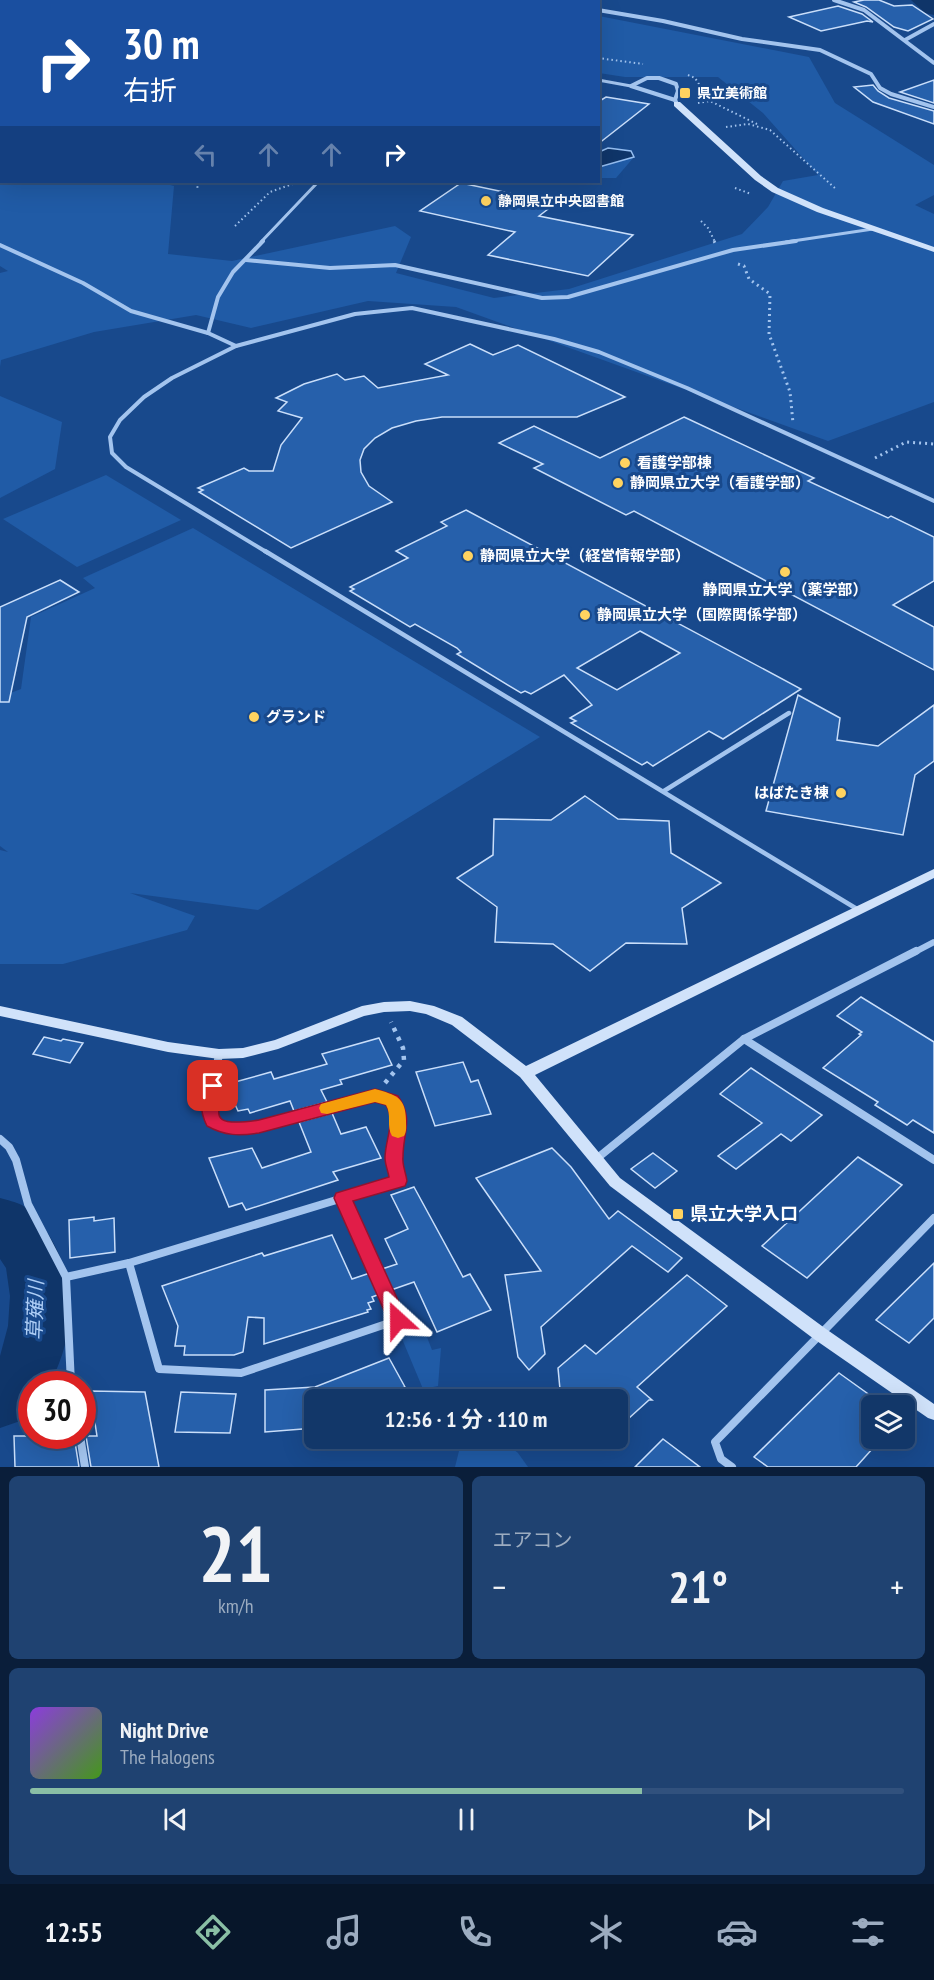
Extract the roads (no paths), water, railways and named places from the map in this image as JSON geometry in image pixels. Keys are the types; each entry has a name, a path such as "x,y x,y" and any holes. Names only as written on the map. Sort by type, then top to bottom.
{"street":[{"path":"834,0 864,10 934,63"},
{"path":"600,10 640,16 742,39 820,51 871,74 880,88 891,94 934,107"},
{"path":"905,40 934,24"},
{"path":"631,86 643,79 669,80 676,84 678,91 676,102"},
{"path":"631,86 676,102 758,178 775,190 820,210 934,250"},
{"path":"525,1073 934,873"},
{"path":"594,1160 744,1039 934,942"},
{"path":"0,1011 168,1047 219,1054 243,1053 278,1044 341,1018 384,1007 410,1006 429,1010 457,1021 525,1073 594,1160 615,1182 820,1334 934,1413"},
{"path":"744,1039 934,1160"},
{"path":"66,1277 129,1263 399,1181 394,1158 399,1126 398,1110 392,1101 375,1096 259,1126 239,1129 224,1127 213,1121 209,1111 219,1054"},
{"path":"0,1139 9,1147 16,1160 28,1204 66,1277 70,1371"},
{"path":"129,1263 159,1369 241,1373 398,1320 342,1198"},
{"path":"732,1467 721,1459 715,1442 934,1218"},
{"path":"82,1449 85,1467"}],"lane":[{"path":"600,80 631,86"},
{"path":"207,333 218,297 233,272 317,183"},
{"path":"246,260 330,268 395,265 555,299 585,293 719,253 873,229"},
{"path":"0,245 83,283 131,312 207,333 236,346"},
{"path":"858,910 126,467 112,453 110,437 120,420 144,397 172,378 236,346 296,328 365,312 411,308 435,311 599,352 687,388 934,501"},
{"path":"663,791 789,713"}],"waterway":[{"path":"923,0 934,8"},
{"name":"草薙川","path":"0,1221 16,1236 34,1261 40,1296 36,1341 32,1355 20,1381 0,1401"}],"place":[{"name":"県立美術館","path":"685,93"},
{"name":"静岡県立中央図書館","path":"486,201"},
{"name":"看護学部棟","path":"625,463"},
{"name":"静岡県立大学（看護学部）","path":"618,483"},
{"name":"静岡県立大学（経営情報学部）","path":"468,556"},
{"name":"静岡県立大学（薬学部）","path":"785,572"},
{"name":"静岡県立大学（国際関係学部）","path":"585,615"},
{"name":"グランド","path":"254,717"},
{"name":"はばたき棟","path":"841,793"},
{"name":"県立大学入口","path":"678,1214"}]}
